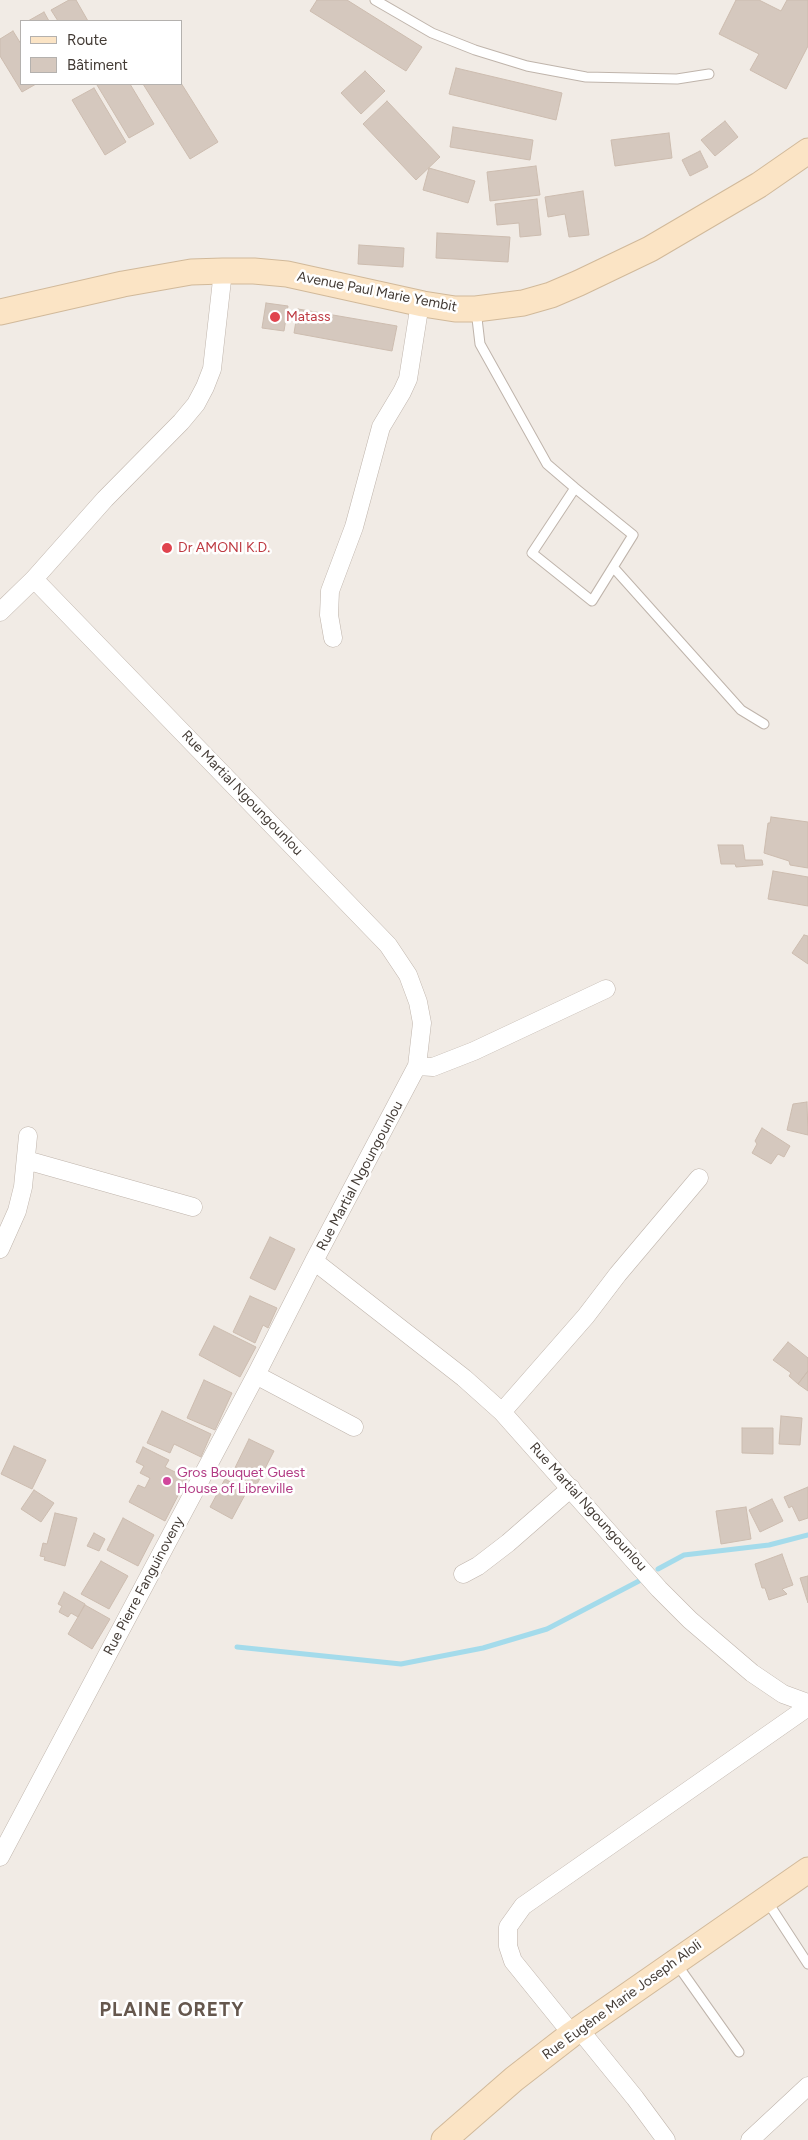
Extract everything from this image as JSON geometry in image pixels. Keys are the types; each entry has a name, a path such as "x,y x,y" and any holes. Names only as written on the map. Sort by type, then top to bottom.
{"main road":[{"name":"Avenue Paul Marie Yembit","path":"0,312 123,284 191,272 222,271 287,274 420,303 476,310 523,302 552,295 596,275 687,228 759,185 808,151"},
{"name":"Rue Eugène Marie Joseph Aloli","path":"444,2140 514,2079 575,2032 674,1961 808,1870"}],"street":[{"path":"0,612 34,579 105,499 181,422 196,404 212,369 216,347 222,271"},
{"path":"334,638 329,615 330,591 359,513 381,427 408,379 420,303"},
{"name":"Rue Martial Ngoungounlou","path":"34,579 388,945 408,976 418,1002 422,1023 417,1066 314,1261 456,1372 502,1412 572,1488 659,1589 690,1620 752,1673 783,1694 808,1705"},
{"path":"417,1066 433,1067 474,1051 585,1001 606,989"},
{"path":"0,1250 17,1211 23,1187 28,1136"},
{"path":"26,1160 193,1207"},
{"path":"502,1412 586,1316 618,1274 699,1178"},
{"name":"Rue Pierre Fanguinoveny","path":"0,1857 256,1375 314,1261"},
{"path":"256,1375 354,1427"},
{"path":"463,1574 478,1566 508,1543 572,1488"},
{"path":"666,2140 635,2098 513,1961 508,1946 508,1926 523,1906 808,1705"},
{"path":"750,2140 808,2086"}],"lane":[{"path":"375,0 432,32 475,50 527,66 586,77 677,79 709,74"},
{"path":"476,310 480,344 547,464 633,535 592,601 532,553 576,488"},
{"path":"613,567 741,710 764,724"},
{"path":"765,1899 808,1964"},
{"path":"674,1961 739,2052"}],"building":[{"path":"69,0 76,0 87,20 57,20 51,10"},
{"path":"317,0 347,0 422,47 406,71 310,11"},
{"path":"736,0 759,0 781,11 787,0 808,0 808,46 786,89 750,70 759,54 719,34"},
{"path":"44,12 48,20 30,20"},
{"path":"13,31 20,42 20,85 34,85 22,92 0,56 0,39"},
{"path":"456,68 562,93 556,120 449,94"},
{"path":"365,71 385,91 361,114 341,93"},
{"path":"97,85 131,85 154,124 129,138"},
{"path":"144,85 182,85 218,142 190,159"},
{"path":"94,88 126,142 105,155 72,100"},
{"path":"387,101 440,157 416,180 363,124"},
{"path":"725,121 738,137 715,156 701,140"},
{"path":"453,127 533,140 530,160 450,147"},
{"path":"669,133 672,158 615,166 611,140"},
{"path":"700,151 708,167 690,176 682,160"},
{"path":"536,166 540,195 490,201 487,172"},
{"path":"429,168 475,181 468,203 423,190"},
{"path":"583,191 589,235 569,237 565,214 548,217 545,197"},
{"path":"537,199 541,235 520,237 519,223 497,225 495,204"},
{"path":"437,233 510,237 508,262 436,258"},
{"path":"359,245 404,248 403,267 358,264"},
{"name":"Matass","path":"266,303 288,306 284,331 262,328"},
{"path":"298,309 397,326 392,351 294,333"},
{"path":"771,817 808,822 808,868 790,865 789,861 764,853 768,823 770,823"},
{"path":"718,845 743,845 745,860 762,860 763,865 736,867 735,864 721,864"},
{"path":"773,871 808,877 808,906 768,899"},
{"path":"804,935 808,936 808,964 792,953"},
{"path":"807,1102 808,1135 787,1130 793,1104"},
{"path":"762,1128 790,1146 784,1157 778,1154 771,1164 752,1153 757,1144 755,1141"},
{"path":"270,1237 295,1249 275,1290 250,1278"},
{"path":"250,1296 277,1308 268,1328 263,1325 255,1343 233,1332"},
{"path":"214,1326 256,1347 240,1377 199,1355"},
{"path":"788,1342 808,1358 808,1371 798,1384 789,1376 791,1373 773,1360"},
{"path":"808,1371 808,1391 798,1384"},
{"path":"204,1380 232,1393 215,1430 187,1418"},
{"path":"162,1411 211,1434 201,1457 174,1444 170,1453 147,1443"},
{"path":"781,1416 802,1418 800,1445 779,1444"},
{"path":"742,1428 773,1428 773,1454 742,1453"},
{"path":"249,1439 274,1451 256,1486 232,1474"},
{"path":"14,1446 46,1460 32,1489 1,1474"},
{"name":"Gros Bouquet Guest House of Libreville","path":"143,1447 169,1460 165,1467 187,1478 165,1521 129,1502 138,1485 145,1488 150,1478 140,1473 144,1466 136,1462"},
{"path":"225,1479 247,1491 232,1519 210,1507"},
{"path":"808,1487 808,1518 799,1521 792,1506 789,1508 784,1497"},
{"path":"34,1490 54,1503 41,1522 21,1509"},
{"path":"772,1499 783,1521 760,1532 749,1510"},
{"path":"746,1507 751,1539 721,1544 716,1511"},
{"path":"55,1513 77,1518 65,1566 44,1560 45,1557 40,1556 43,1543 47,1544"},
{"path":"123,1518 154,1535 138,1566 107,1550"},
{"path":"94,1533 105,1539 99,1551 87,1546"},
{"path":"782,1554 793,1585 782,1589 787,1594 769,1600 765,1588 762,1588 755,1564"},
{"path":"101,1561 128,1576 109,1609 81,1594"},
{"path":"808,1576 808,1603 800,1578"},
{"path":"64,1592 85,1604 78,1617 71,1613 68,1617 59,1612 62,1606 58,1604"},
{"path":"85,1605 110,1619 92,1649 68,1634"}],"waterway":[{"path":"658,1569 684,1555 769,1545 808,1535"},
{"path":"237,1647 401,1664 483,1648 547,1629 639,1581"}],"place":[{"name":"Matass","path":"275,317"},
{"name":"Dr AMONI K.D.","path":"167,548"},
{"name":"Gros Bouquet Guest House of Libreville","path":"167,1481"}],"district":[{"name":"PLAINE ORETY","path":"172,2010"}]}
